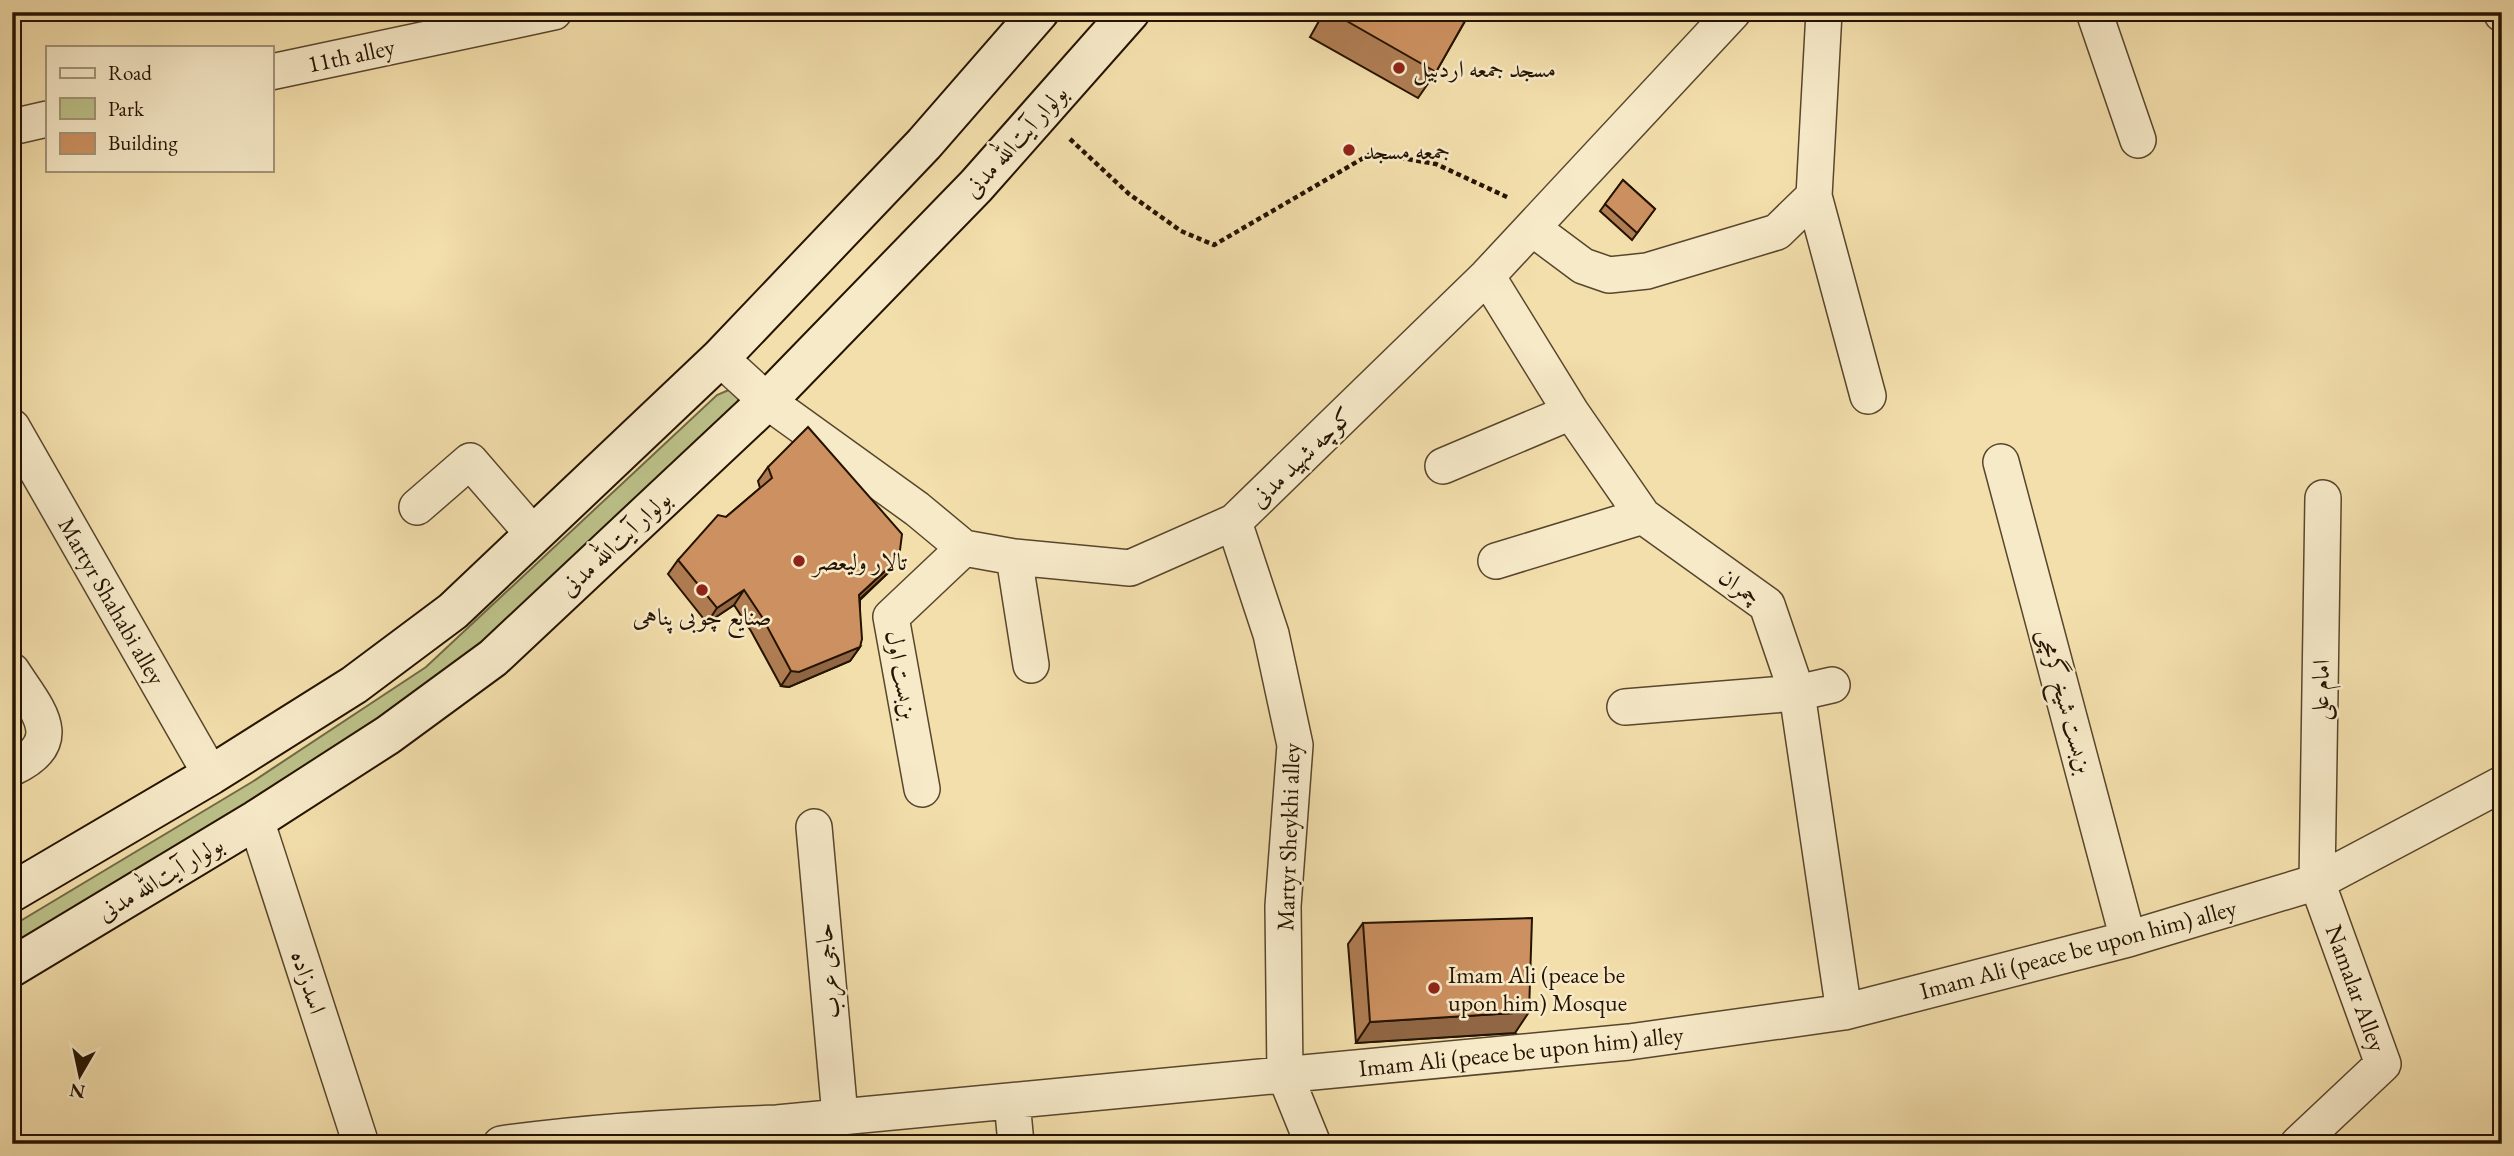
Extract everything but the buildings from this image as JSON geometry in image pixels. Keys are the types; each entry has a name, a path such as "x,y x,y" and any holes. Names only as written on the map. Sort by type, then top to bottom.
{"main road":[{"path":"12,892 211,775 354,685 453,611 720,358 924,144 1039,12"},
{"name":"بولوار آیت‌الله مدنی","path":"12,967 256,820 388,735 493,658 767,401 976,186 1130,12"}],"street":[{"name":"11th alley","path":"273,72 554,12"},
{"name":"کوچه شهید مدنی","path":"720,358 767,401 917,509 964,548 1014,557 1130,568 1234,523 1487,276 1733,12"},
{"path":"1824,12 1814,196 1868,396"},
{"path":"2094,12 2138,140"},
{"path":"12,127 46,119"},
{"path":"1538,221 1583,266 1609,275 1647,271 1777,232 1814,196"},
{"name":"چمران","path":"1487,276 1571,411 1643,516 1768,605 1797,694 1844,1012"},
{"path":"1443,466 1571,411"},
{"name":"Martyr Shahabi alley","path":"12,427 211,775"},
{"path":"417,507 470,461 534,535"},
{"name":"بن‌بست شیخ گرمچی","path":"2001,462 2128,939"},
{"name":"امام علی","path":"2317,882 2323,498"},
{"path":"1496,561 1643,516"},
{"name":"Martyr Sheykhi alley","path":"1234,523 1271,634 1295,745 1283,906 1285,1075"},
{"name":"بن‌بست اول","path":"922,789 891,617 964,548"},
{"path":"1014,557 1031,665"},
{"path":"12,671 44,723 43,744 30,760 12,768"},
{"path":"1625,708 1797,694 1832,685"},
{"name":"Imam Ali (peace be upon him) alley","path":"501,1144 686,1125 778,1133 840,1116 1629,1042 1844,1012 2128,939 2317,882 2502,784"},
{"name":"اسدزاده","path":"256,820 361,1144"},
{"name":"حاجی عرب","path":"814,827 840,1116"},
{"name":"Namalar Alley","path":"2298,1144 2384,1063 2317,882"},
{"path":"1285,1075 1313,1144"},
{"path":"1012,1101 1016,1144"}],"path":[{"path":"1041,112 1129,194 1181,231 1214,245 1372,153 1436,164 1538,221"}],"green space":[{"path":"731,389 740,396 734,410 440,681 264,799 12,950 12,926 252,782 426,667 717,395"}],"place":[{"name":"مسجد جمعه اردبیل","path":"1399,68"},
{"name":"جمعه مسجد","path":"1349,150"},
{"name":"تالار ولیعصر","path":"799,561"},
{"name":"صنایع چوبی پناهی","path":"702,590"},
{"name":"Imam Ali (peace be upon him) Mosque","path":"1434,988"}]}
